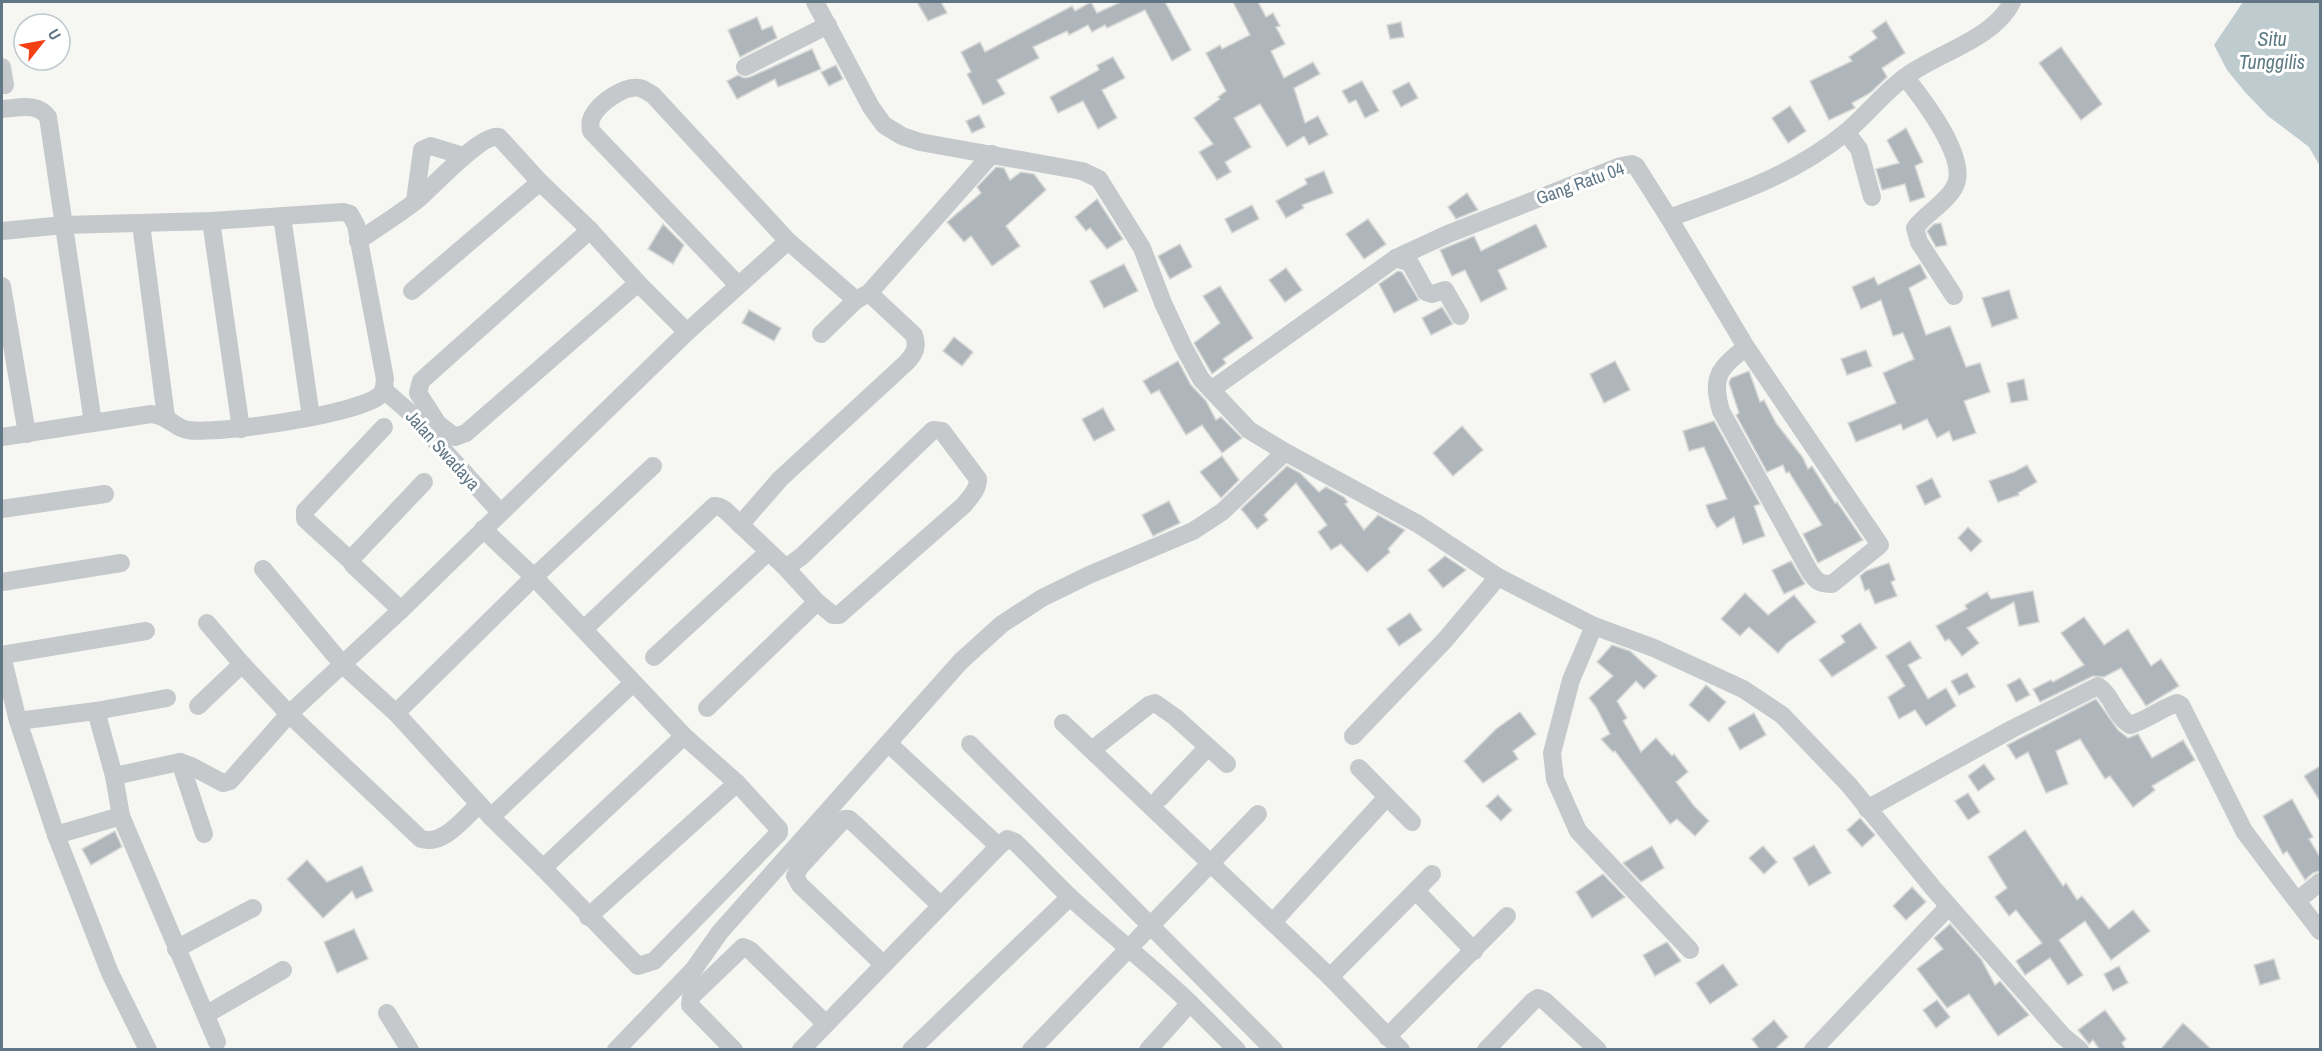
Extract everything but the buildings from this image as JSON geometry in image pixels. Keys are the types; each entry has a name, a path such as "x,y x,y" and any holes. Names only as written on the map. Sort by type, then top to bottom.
{"street":[{"path":"816,2 871,107 884,124 902,136 920,142 1082,171 1099,179 1142,248 1184,348 1201,379 1249,430 1418,524 1498,577 1594,626 1654,648 1743,689 1782,715 1821,754 1949,906 2063,1036 2080,1050"},
{"path":"1746,347 1720,370 1715,384 1721,411 1810,572 1817,582 1832,584 1880,545 1746,347 1669,218 1763,184 1826,148 1905,77 2005,16 2012,2"},
{"path":"745,67 828,26"},
{"path":"2,67 5,85 2,85"},
{"path":"1905,77 1939,127 1958,165 1959,179 1954,189 1915,228 1919,242 1954,296"},
{"path":"738,285 591,131 590,123 593,115 611,97 628,89 640,88 653,95 788,241 914,335 917,343 915,352 907,362 780,478 740,525"},
{"path":"2,109 35,107 42,110 48,117 93,423"},
{"path":"1846,132 1859,149 1872,197"},
{"path":"358,241 415,201 463,156 490,137 500,137 540,182 590,230 687,332"},
{"path":"415,201 422,150 431,146 463,156"},
{"path":"820,334 862,296 992,154"},
{"name":"Gang Ratu 04","path":"1211,390 1396,258 1448,234 1628,164 1636,166 1642,172 1669,218"},
{"path":"412,291 540,182"},
{"path":"2,231 64,225 211,221 343,212 353,218 385,379 384,390 380,396 363,403 311,417 240,429 186,430 166,417 151,414 2,437"},
{"path":"282,216 311,417"},
{"path":"211,221 240,429"},
{"path":"141,224 166,417"},
{"path":"590,230 421,381 418,393 438,424 455,437 466,433 638,283"},
{"path":"114,776 180,762 223,783 230,781 290,714 401,610 687,332 788,241"},
{"path":"1396,258 1410,263 1426,292 1432,294 1445,290 1460,316"},
{"path":"2,286 27,434"},
{"name":"Jalan Swadaya","path":"384,390 408,411 500,512"},
{"path":"384,427 303,515 401,610"},
{"path":"584,629 710,509 720,507 767,553 786,568 817,602 833,615 839,615 964,505 975,491 978,479 942,431 933,430 802,556 786,568"},
{"path":"616,1050 694,969 720,932 961,661 1002,624 1042,598 1089,575 1193,531 1222,512 1285,452"},
{"path":"396,713 534,577 653,466"},
{"path":"351,561 353,556 424,482"},
{"path":"2,509 105,494"},
{"path":"263,569 343,665 396,713 485,811 543,868 588,917 638,966 654,961 778,833 777,826 737,783 684,736 534,577 483,529"},
{"path":"654,657 767,553"},
{"path":"2,582 121,563"},
{"path":"1353,736 1445,640 1498,577"},
{"path":"707,708 817,602"},
{"path":"207,623 290,714 421,839 434,841 485,811 633,683"},
{"path":"1594,626 1571,680 1565,701 1552,753 1555,779 1578,831 1690,950"},
{"path":"146,631 2,655 18,721 56,836 110,973 148,1050"},
{"path":"198,706 242,664"},
{"path":"1867,809 2012,729 2098,686 2123,720 2130,725 2177,703 2181,705 2244,831 2320,931"},
{"path":"18,721 96,711 167,698"},
{"path":"1093,749 1149,705 1155,703 1175,717 1227,764"},
{"path":"96,711 114,776 121,816 217,1042"},
{"path":"1063,723 1093,749 1211,865 1329,976 1401,1050"},
{"path":"543,868 684,736"},
{"path":"889,744 999,846"},
{"path":"970,744 1274,1050"},
{"path":"1160,798 1207,748"},
{"path":"180,762 204,834"},
{"path":"1359,768 1412,822"},
{"path":"588,917 737,783"},
{"path":"1273,922 1387,796"},
{"path":"1032,1050 1258,814"},
{"path":"56,836 121,816"},
{"path":"883,964 800,885 795,876 800,867 844,819 849,819 857,826 940,905"},
{"path":"801,1050 1006,839 1015,842 1070,897 1153,967 1237,1050"},
{"path":"1329,976 1432,874"},
{"path":"2297,901 2320,882"},
{"path":"1416,891 1474,951"},
{"path":"912,1050 1070,897"},
{"path":"1813,1050 1949,906"},
{"path":"176,949 253,908"},
{"path":"1387,1037 1507,916"},
{"path":"734,1050 690,1005 691,997 743,947 750,950 826,1024"},
{"path":"207,1014 283,970"},
{"path":"1486,1050 1538,998 1545,1000 1598,1050"},
{"path":"1148,1050 1190,1003"},
{"path":"387,1013 410,1050"}],"water":[{"name":"Situ Tunggilis","path":"2243,2 2320,2 2320,166 2309,147 2268,116 2245,92 2227,70 2214,45"}]}
